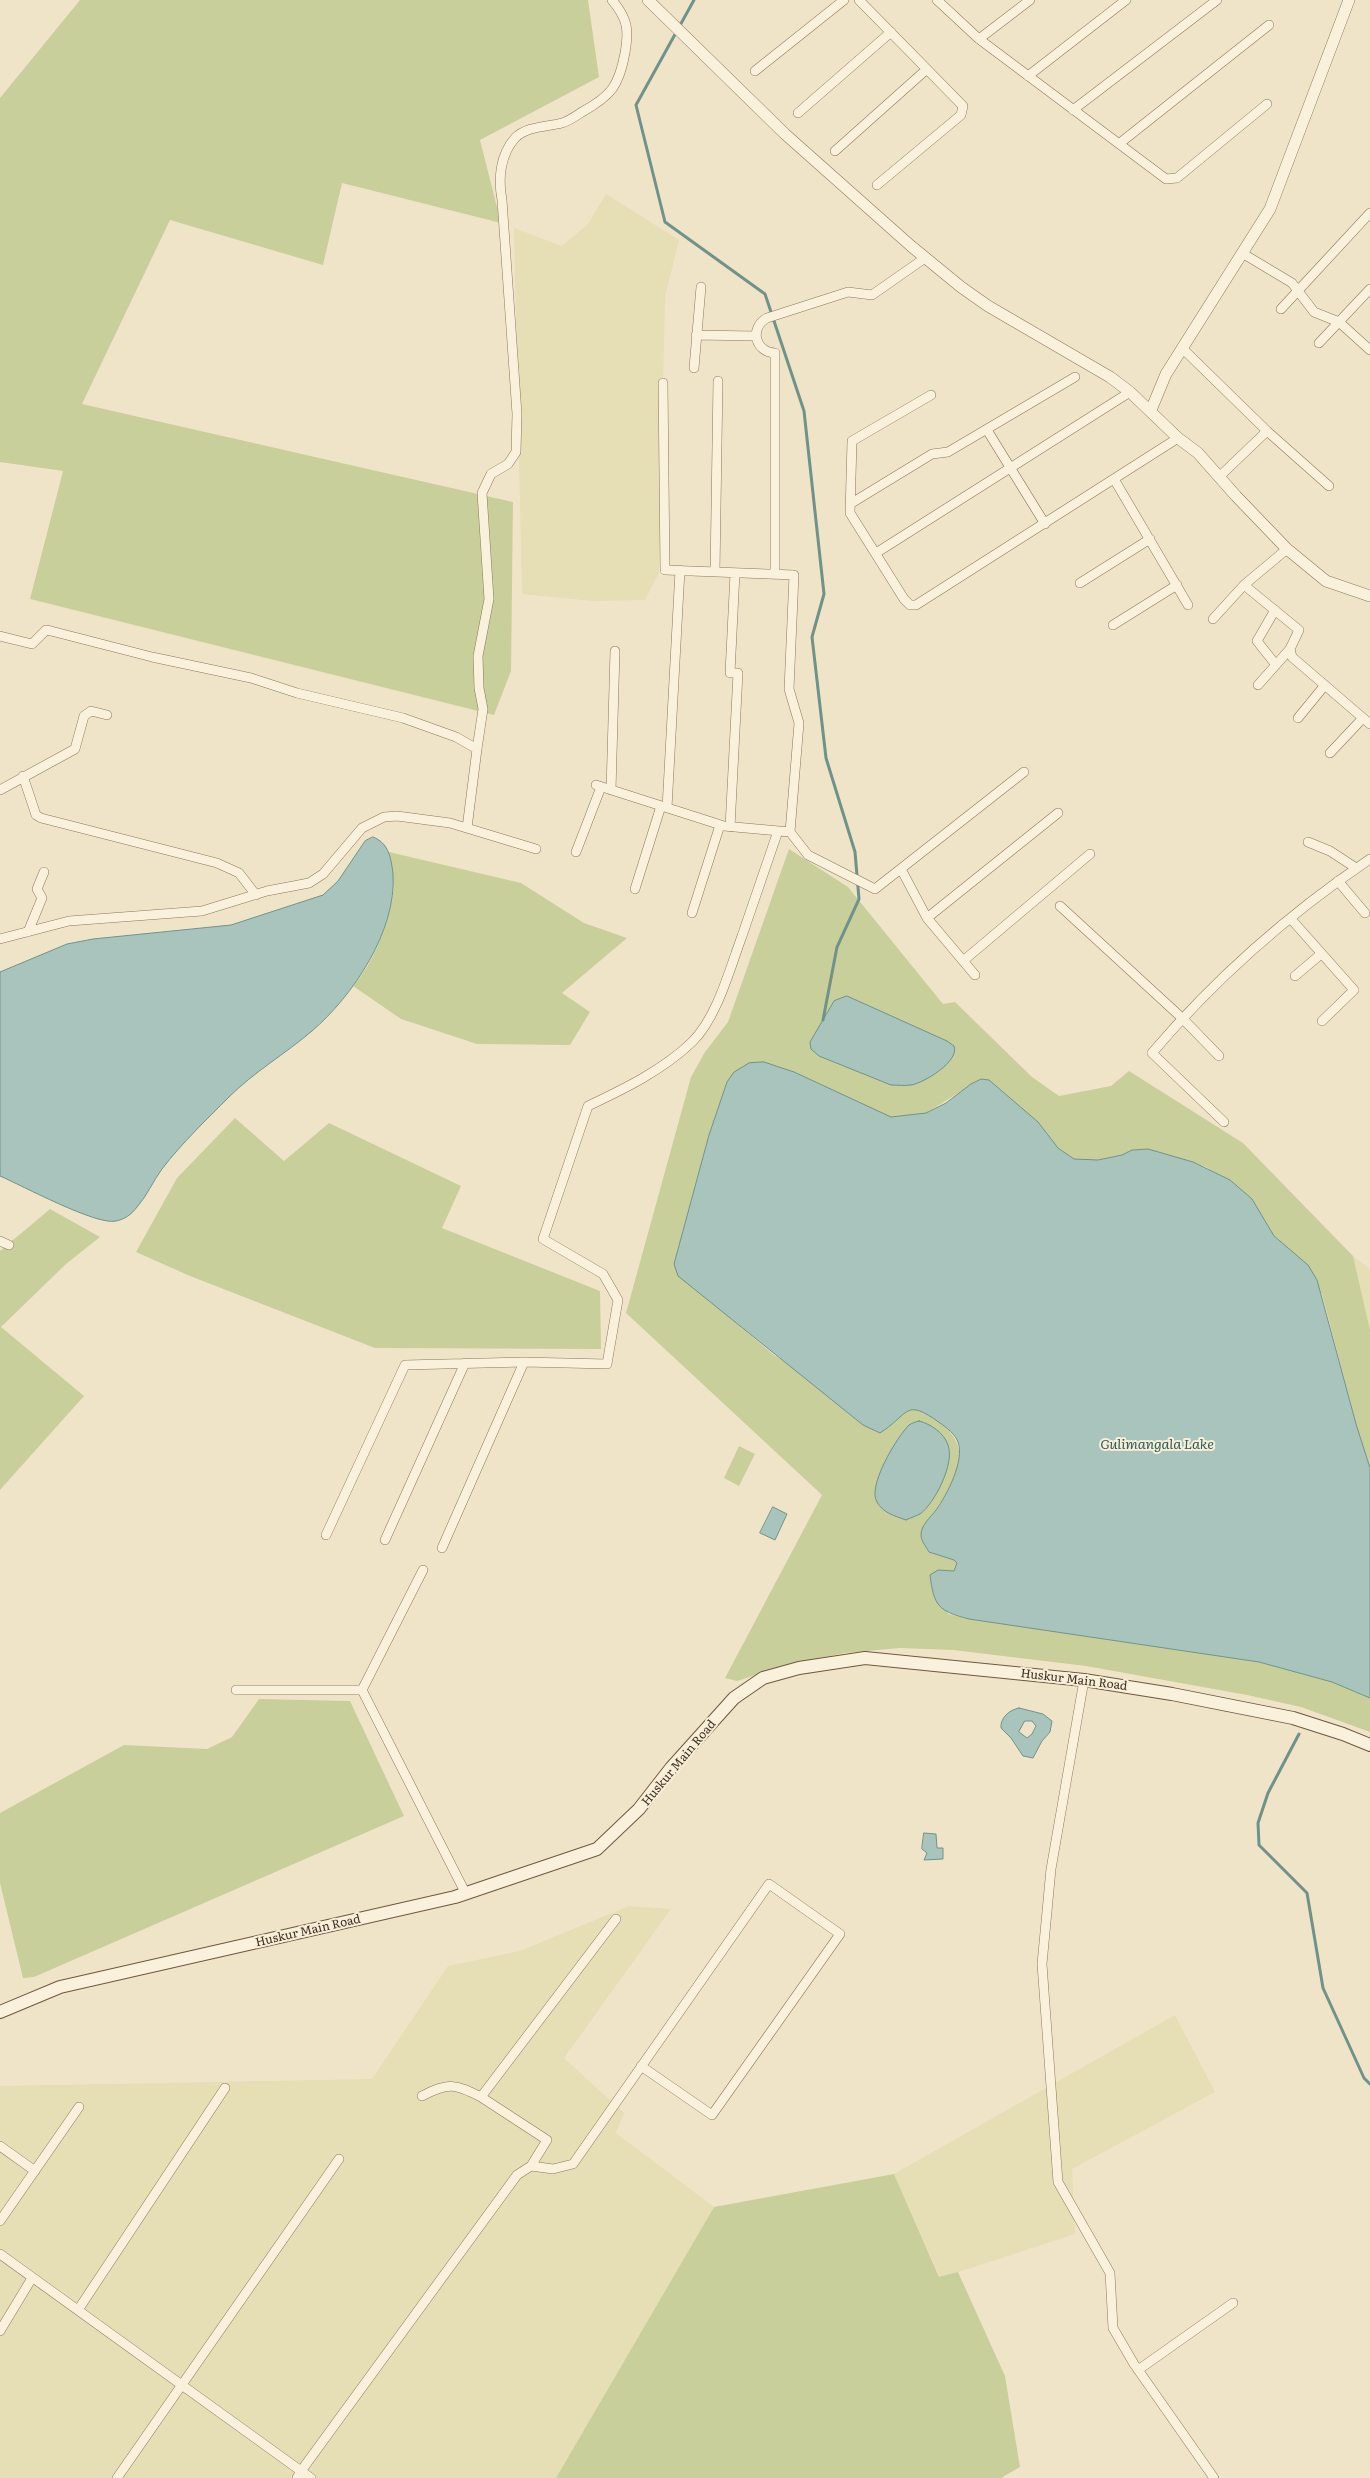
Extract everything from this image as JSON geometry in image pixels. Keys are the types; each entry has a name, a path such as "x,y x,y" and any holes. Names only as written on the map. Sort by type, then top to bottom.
{"main road":[{"name":"Huskur Main Road","path":"0,2012 60,1987 466,1894 597,1849 639,1809 671,1768 734,1698 763,1678 799,1668 865,1658 1084,1680 1172,1694 1293,1718 1343,1734 1370,1746"}],"street":[{"path":"467,828 483,710 479,688 478,656 489,599 482,493 491,474 508,464 516,452 517,414 502,200 499,182 503,161 516,138 530,130 563,123 603,100 614,87 623,65 628,34 626,21 612,0"},
{"path":"648,0 786,134 926,258 988,306 1063,349 1130,392 1151,410 1178,438 1198,453 1287,549 1326,582 1370,596"},
{"path":"755,71 844,0"},
{"path":"859,0 963,106 963,111 877,186"},
{"path":"937,0 979,39 1166,179 1177,178 1268,104"},
{"path":"979,39 1030,0"},
{"path":"1028,76 1126,0"},
{"path":"1073,110 1217,0"},
{"path":"1151,410 1166,374 1270,209 1349,0"},
{"path":"1120,143 1269,25"},
{"path":"798,113 890,32"},
{"path":"835,151 927,69"},
{"path":"1281,309 1370,212"},
{"path":"1242,253 1292,283 1314,312 1338,322 1370,350"},
{"path":"775,574 775,352 762,348 756,336 759,324 767,318 848,292 872,295 926,258"},
{"path":"694,368 701,287"},
{"path":"1319,342 1370,289"},
{"path":"696,335 756,336"},
{"path":"1182,348 1267,432 1329,486"},
{"path":"850,504 932,454 948,452 987,430 1076,376"},
{"path":"715,572 718,381"},
{"path":"663,383 665,570 794,575 789,689 798,723 790,832 808,855 875,889 1024,772"},
{"path":"876,553 1130,392"},
{"path":"931,395 852,441 850,513 904,599 910,605 916,605 1178,438"},
{"path":"987,430 1045,524"},
{"path":"1219,477 1267,432"},
{"path":"1114,479 1188,605"},
{"path":"1080,583 1150,539"},
{"path":"1213,619 1244,586 1287,549"},
{"path":"635,889 664,807 680,570"},
{"path":"730,827 738,674 730,673 735,573"},
{"path":"1113,625 1177,585"},
{"path":"1244,586 1299,630 1290,648 1258,685"},
{"path":"1275,610 1257,641 1276,665"},
{"path":"0,636 32,644 46,630 152,657 235,674 297,693 403,718 456,737 477,749"},
{"path":"1290,648 1292,657 1366,720 1330,753"},
{"path":"611,790 615,651"},
{"path":"1298,718 1325,685"},
{"path":"0,790 75,749 84,716 91,711 107,715"},
{"path":"23,776 36,815 41,818 218,863 239,873 256,895"},
{"path":"576,852 599,786 720,825 790,832"},
{"path":"927,918 1058,813"},
{"path":"0,939 69,921 202,911 256,895 302,885 317,879 362,828 384,817 397,816 467,828 536,849"},
{"path":"692,913 720,825"},
{"path":"326,1536 405,1365 524,1362 607,1364 618,1300 603,1274 542,1239 588,1106 630,1085 672,1058 693,1042 704,1026 727,979 778,831"},
{"path":"1308,842 1330,851 1356,868"},
{"path":"963,961 1090,854"},
{"path":"1224,1122 1152,1053 1182,1018 1241,961 1338,881 1356,868 1368,863"},
{"path":"900,869 927,918 975,975"},
{"path":"28,932 42,898 38,889 44,872"},
{"path":"1338,881 1365,913"},
{"path":"1060,906 1182,1018 1219,1056"},
{"path":"1291,919 1354,990 1322,1021"},
{"path":"1295,976 1322,954"},
{"path":"0,1240 9,1245"},
{"path":"442,1548 524,1362"},
{"path":"385,1540 465,1363"},
{"path":"362,1690 423,1570"},
{"path":"1084,1680 1050,1868 1042,1964 1058,2182 1110,2272 1113,2328 1138,2370 1214,2478"},
{"path":"236,1690 362,1690"},
{"path":"362,1690 466,1894"},
{"path":"531,2166 554,2168 573,2164 641,2066 769,1884 840,1934 712,2115 641,2066"},
{"path":"481,2097 616,1919"},
{"path":"299,2475 517,2175 531,2166 547,2140 481,2097 459,2086 448,2085 422,2096"},
{"path":"78,2310 225,2088"},
{"path":"0,2221 79,2106"},
{"path":"0,2146 35,2171"},
{"path":"118,2478 339,2159"},
{"path":"0,2254 181,2385 299,2475 311,2478"},
{"path":"0,2331 32,2278"},
{"path":"1138,2370 1233,2303"}],"shaded area":[{"path":"606,194 679,240 665,297 659,573 645,600 593,601 522,594 514,228 562,246 588,224"},
{"path":"1353,1256 1370,1269 1370,1330"},
{"path":"629,1906 671,1909 564,2058 624,2113 616,2133 714,2207 556,2478 0,2478 0,2086 372,2079 448,1966 520,1951"},
{"path":"1175,2015 1215,2092 1072,2169 1075,2234 940,2278 894,2174"}],"green space":[{"path":"80,0 588,0 599,77 480,140 501,223 342,183 323,265 170,220 82,404 513,502 511,671 494,715 30,599 63,471 0,462 0,98"},
{"path":"789,849 848,887 943,1004 955,1002 1032,1077 1059,1096 1111,1086 1129,1071 1243,1143 1353,1256 1370,1330 1370,1468 1356,1424 1322,1294 1286,1248 1274,1236 1252,1199 1206,1167 1148,1149 1132,1150 1122,1155 1098,1160 1074,1159 1058,1148 1038,1122 981,1079 926,1113 890,1117 794,1072 764,1062 727,1082 709,1135 674,1264 730,1318 774,1355 888,1428 904,1413 915,1408 929,1413 949,1431 958,1445 959,1461 948,1491 923,1526 929,1552 954,1560 957,1563 954,1571 938,1570 948,1614 969,1619 1259,1662 1332,1682 1370,1698 1370,1732 1301,1707 1247,1695 1086,1666 953,1650 900,1648 845,1653 790,1664 737,1681 725,1678 822,1495 626,1313 691,1077 705,1052 728,1022"},
{"path":"389,852 521,883 584,923 627,938 562,993 590,1012 570,1045 477,1044 401,1019 353,986 367,967 379,944 391,907 393,890"},
{"path":"235,1118 284,1161 329,1123 461,1186 442,1228 600,1291 601,1349 375,1348 190,1276 136,1252 177,1178"},
{"path":"50,1209 100,1237 66,1264 1,1327 84,1396 0,1490 0,1251"},
{"path":"739,1446 755,1454 739,1486 724,1478"},
{"path":"259,1699 350,1701 404,1816 34,1977 23,1978 0,1883 0,1813 124,1745 207,1749 232,1737"},
{"path":"894,2174 939,2277 958,2272 1005,2376 1020,2467 1001,2478 556,2478 714,2207"}],"water":[{"path":"373,837 383,843 390,857 393,874 392,895 388,917 380,939 357,981 343,1000 312,1031 239,1088 194,1132 162,1169 144,1198 132,1212 125,1218 116,1221 106,1221 59,1204 0,1176 0,972 67,944 93,939 231,925 323,895 338,881 365,841"},
{"path":"847,996 947,1041 954,1046 952,1058 940,1070 924,1080 911,1085 891,1085 819,1056 811,1049 810,1042 834,1001"},
{"name":"Gulimangala Lake","path":"764,1062 794,1072 891,1117 926,1113 946,1103 971,1084 981,1079 989,1080 1038,1122 1058,1148 1074,1159 1098,1160 1122,1155 1132,1150 1148,1149 1193,1162 1230,1180 1252,1199 1274,1236 1308,1265 1317,1280 1356,1424 1370,1468 1370,1698 1332,1682 1259,1662 969,1619 950,1613 939,1606 933,1594 930,1575 938,1570 954,1571 957,1563 954,1560 929,1552 921,1537 921,1531 940,1504 954,1477 960,1449 955,1436 928,1415 913,1410 908,1411 880,1433 863,1425 678,1276 674,1264 709,1135 727,1082 734,1072 749,1063"},
{"path":"919,1421 928,1424 940,1433 946,1441 949,1462 942,1482 932,1501 920,1514 906,1520 890,1514 880,1506 875,1495 876,1485 891,1450 909,1425"},
{"path":"773,1507 787,1514 775,1540 760,1533"},
{"path":"1019,1708 1043,1714 1052,1721 1050,1732 1042,1741 1033,1758 1023,1756 1011,1738 1001,1728 1004,1718","holes":["1025,1721 1032,1721 1036,1726 1032,1734 1027,1738 1019,1732"]},
{"path":"924,1833 936,1834 937,1848 943,1848 943,1859 924,1860 927,1853 922,1849"}],"waterway":[{"path":"694,0 636,105 665,222 765,294 804,411 824,594 812,637 826,758 855,852 859,899 837,947 823,1020"},
{"path":"1299,1734 1268,1793 1258,1823 1259,1845 1307,1893 1323,1988 1364,2078 1370,2084"}]}
